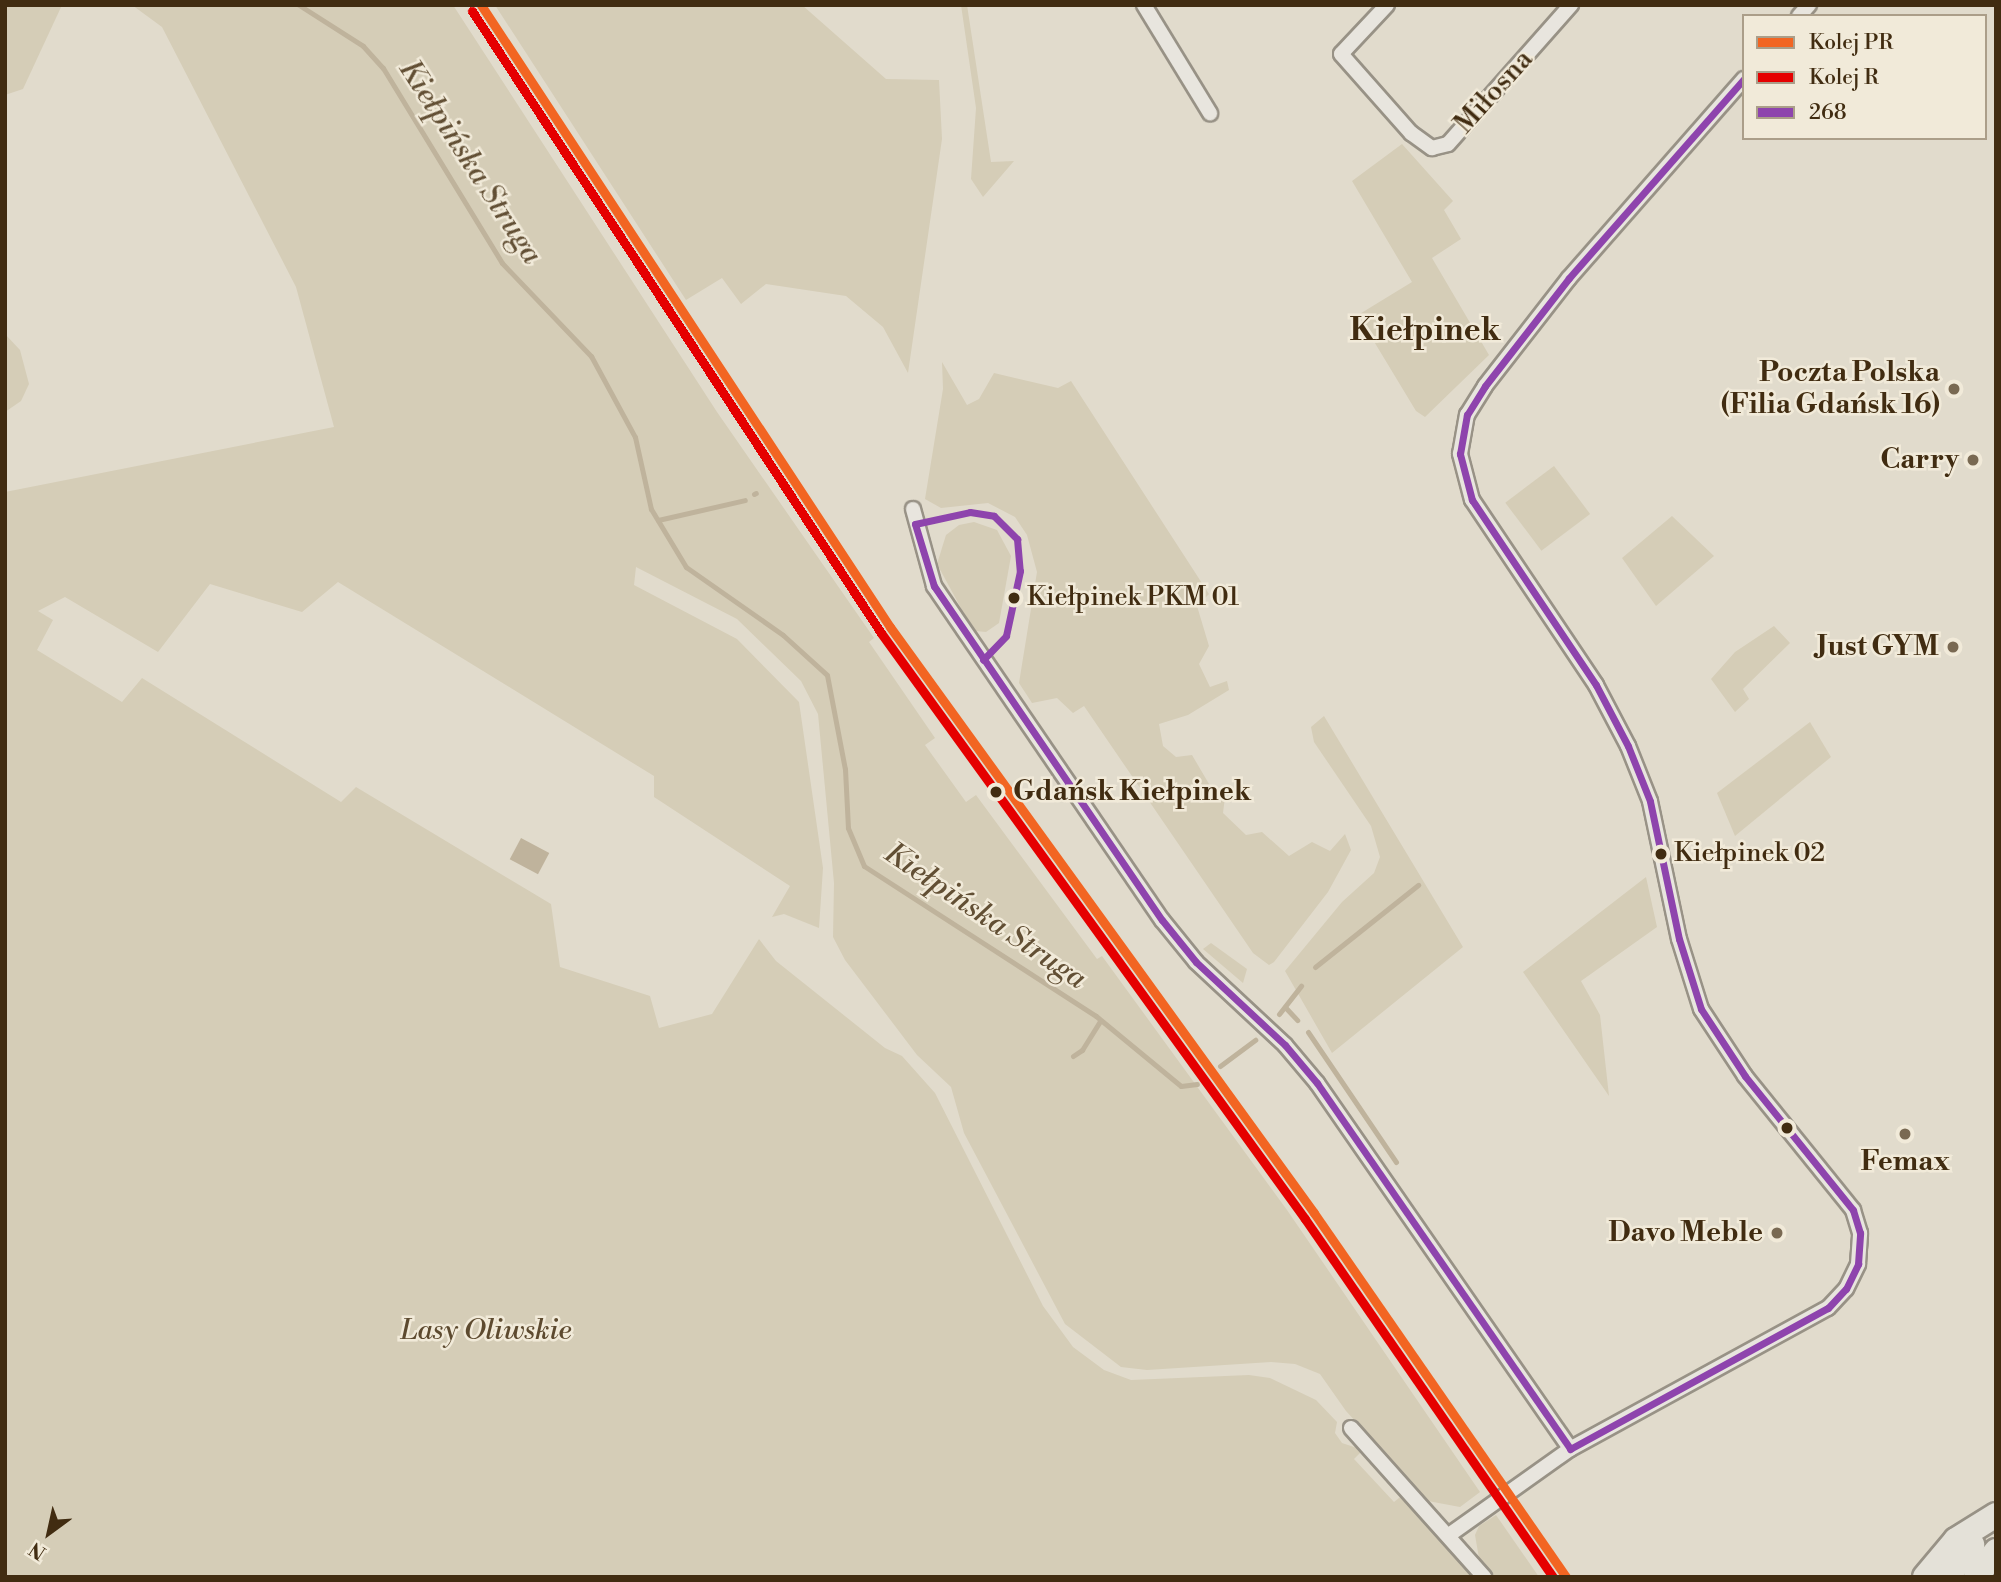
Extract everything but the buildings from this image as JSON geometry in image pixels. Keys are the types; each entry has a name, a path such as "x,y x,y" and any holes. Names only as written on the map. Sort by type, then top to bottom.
{"highway":[{"path":"1925,1577 1956,1540 1996,1515"},
{"path":"1947,1577 1970,1546 1996,1524"},
{"path":"1976,1577 1996,1552"}],"street":[{"name":"Miłosna","path":"1387,5 1341,54 1416,138 1432,148 1448,144 1571,5"},
{"path":"1149,8 1210,113"},
{"path":"1449,1535 1570,1449 1828,1308 1846,1289 1858,1264 1860,1233 1853,1210 1745,1076 1701,1009 1679,939 1650,801 1628,746 1596,685 1472,500 1460,454 1467,415 1485,386 1569,278 1742,81"},
{"path":"914,517 934,586 1162,920 1196,962 1285,1045 1317,1083 1570,1449"},
{"path":"1351,1428 1484,1577"}],"green space":[{"path":"5,5 62,5 23,89 5,95"},
{"name":"Lasy Oliwskie","path":"132,5 453,5 717,412 874,638 869,642 935,738 925,745 966,802 976,795 1097,959 1102,956 1287,1210 1480,1492 1460,1507 1428,1501 1346,1411 1320,1374 1295,1364 1271,1362 1147,1370 1121,1367 1065,1324 964,1133 951,1087 917,1055 845,960 833,937 834,883 818,714 801,681 737,619 636,567 634,585 737,639 799,702 823,868 819,928 784,914 772,917 790,886 654,797 654,776 338,582 302,612 210,584 158,652 65,597 38,611 53,620 37,650 122,702 142,678 341,802 356,787 551,904 560,967 650,996 659,1028 712,1014 759,939 776,961 885,1048 902,1056 935,1093 1043,1306 1073,1347 1104,1370 1131,1380 1249,1375 1270,1378 1316,1400 1337,1422 1335,1433 1342,1443 1363,1450 1354,1459 1394,1502 1404,1494 1475,1577 5,1577 5,492 334,427 296,287 162,27"},
{"path":"495,5 802,5 886,79 939,80 942,139 908,373 883,327 846,296 766,284 741,304 722,278 686,300"},
{"path":"961,5 967,5 991,162 1014,161 983,197 971,179 976,108"},
{"path":"1402,144 1453,201 1444,210 1461,239 1432,258 1489,355 1425,417 1416,411 1358,315 1412,282 1352,181"},
{"path":"5,334 20,350 29,384 21,401 5,412"},
{"path":"942,362 967,405 979,399 994,373 1058,388 1071,381 1209,594 1197,606 1209,646 1199,664 1210,687 1227,681 1229,690 1188,715 1159,724 1163,746 1176,757 1192,755 1212,789 1225,797 1223,813 1246,835 1262,832 1289,856 1312,842 1330,851 1345,834 1351,850 1328,892 1269,965 1253,953 1084,706 1073,713 1057,698 1032,703 1019,683 1037,572 1027,535 1015,517 988,503 941,508 925,499 943,389"},
{"path":"1554,466 1590,514 1541,551 1505,503"},
{"path":"1672,516 1714,556 1656,606 1622,558"},
{"path":"974,522 997,530 1011,556 999,623 986,632 976,631 968,621 937,564 946,535 959,525"},
{"path":"1774,626 1790,643 1743,689 1749,699 1735,712 1711,679 1735,652"},
{"path":"1324,716 1463,947 1332,1053 1285,971 1342,902 1374,873 1380,857 1371,826 1314,742 1311,727"},
{"path":"1810,722 1831,757 1735,836 1717,793"},
{"path":"1646,877 1657,927 1581,981 1600,1015 1609,1096 1523,972"},
{"path":"1211,943 1247,969 1243,983 1203,949"},
{"path":"1496,1515 1539,1577 1493,1577 1479,1558 1475,1535 1479,1526"}],"shaded area":[{"path":"521,838 549,853 538,874 510,859"}],"waterway":[{"name":"Kiełpińska Struga","path":"299,5 363,46 383,68 502,263 591,356 635,437 651,509 686,567 783,635 827,675 845,769 848,828 864,866 1096,1016 1181,1086 1197,1084"},
{"path":"658,520 745,500"},
{"path":"1315,967 1418,885"},
{"path":"1279,1014 1301,986"},
{"path":"1285,1007 1297,1020"},
{"path":"1073,1056 1082,1050 1100,1021"},
{"path":"1308,1032 1396,1162"},
{"path":"1220,1066 1255,1040"}],"rail line":[{"name":"PR","path":"481,5 890,627 1314,1213 1566,1577"},
{"name":"R","path":"472,11 881,633 1305,1219 1553,1577"}],"transit line":[{"name":"268","path":"1570,1449 1828,1308 1846,1289 1858,1264 1860,1233 1853,1210 1745,1076 1701,1009 1679,939 1650,801 1628,746 1596,685 1472,500 1460,454 1467,415 1485,386 1569,278 1742,81"},
{"name":"268","path":"915,524 970,512 994,516 1017,539 1020,571 1006,636 983,660"},
{"name":"268","path":"915,524 934,586 1162,920 1196,962 1285,1045 1317,1083 1570,1449"}],"place":[{"name":"Poczta Polska (Filia Gdańsk 16)","path":"1954,389"},
{"name":"Carry","path":"1973,460"},
{"name":"Kiełpinek PKM 01","path":"1014,598"},
{"name":"Just GYM","path":"1953,647"},
{"name":"Gdańsk Kiełpinek","path":"996,792"},
{"name":"Kiełpinek 02","path":"1661,854"},
{"name":"Femax","path":"1905,1134"},
{"name":"Davo Meble","path":"1777,1233"}],"district":[{"name":"Kiełpinek","path":"1425,330"}]}
